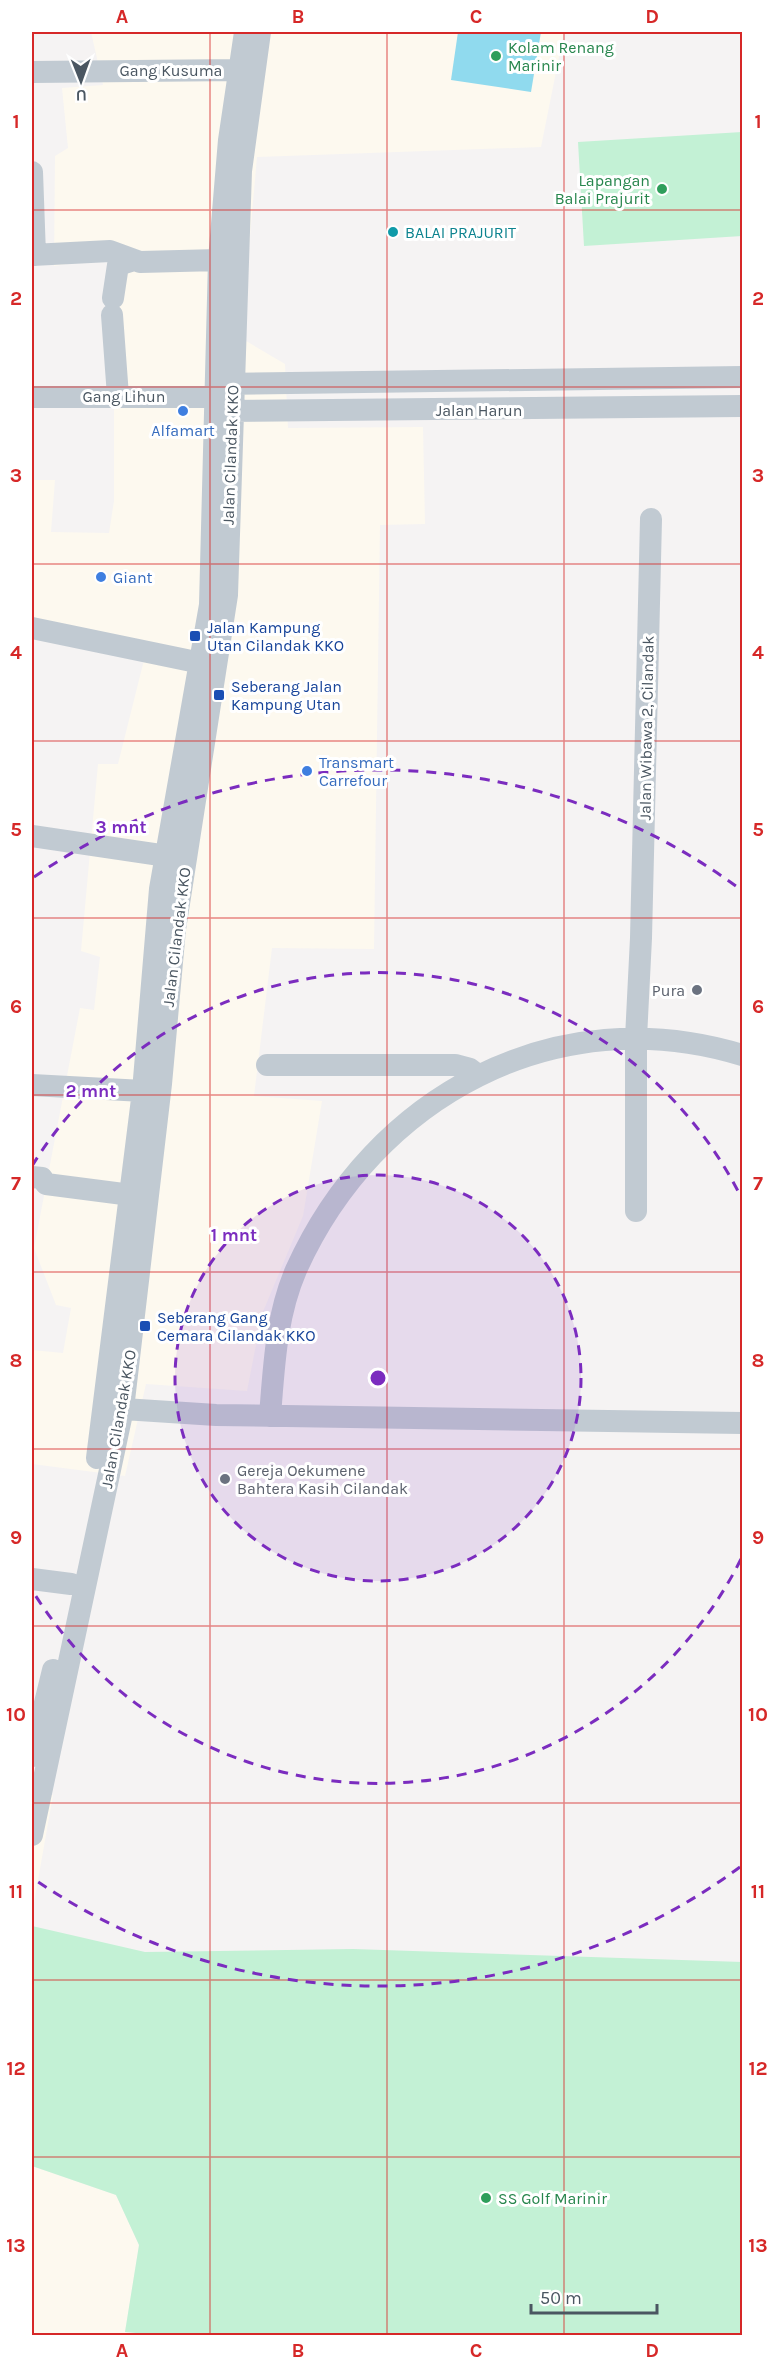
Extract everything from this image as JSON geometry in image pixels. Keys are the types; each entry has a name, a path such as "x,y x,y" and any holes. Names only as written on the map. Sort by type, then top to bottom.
{"street":[{"name":"Jalan Cilandak KKO","path":"32,1835 113,1409 158,1107 175,929 227,595 219,260 238,70 245,32"},
{"name":"Jalan Cilandak KKO","path":"32,1756 113,1409 156,929 210,605 222,397 241,171 260,32"},
{"name":"Gang Kusuma","path":"32,72 238,70"},
{"path":"32,172 33,255 110,251 140,262 219,260"},
{"path":"118,396 112,307 118,265 134,260"},
{"name":"Jalan Harun","path":"222,397 742,377"},
{"name":"Gang Lihun","path":"32,397 222,397"},
{"name":"Jalan Harun","path":"222,397 742,406"},
{"name":"Jalan Wibawa 2, Cilandak","path":"636,1211 636,1038 641,938 651,519"},
{"path":"32,628 201,663"},
{"path":"32,836 167,856"},
{"path":"270,1416 275,1342 296,1271 329,1207 374,1150 406,1121 441,1096 478,1075 542,1051 589,1042 636,1038 711,1045 742,1055"},
{"path":"267,1065 455,1065 470,1069 478,1075"},
{"path":"32,1085 143,1091"},
{"path":"32,1177 42,1178 46,1184 131,1195"},
{"path":"113,1409 270,1416 742,1423"},
{"path":"32,1579 71,1584"}],"shaded area":[{"path":"91,32 564,32 541,147 257,157 241,338 285,364 288,428 423,427 425,524 380,525 374,949 272,948 254,1096 322,1101 303,1216 262,1314 247,1391 146,1384 125,1476 32,1464 32,1350 63,1353 71,1308 56,1305 34,1248 80,1008 94,1010 100,957 81,951 98,764 118,764 144,660 32,630 32,480 55,480 51,532 109,533 114,501 114,257 54,266 55,156 68,148 62,88 103,85"},
{"path":"32,1793 53,1795 32,1914"},
{"path":"32,2166 116,2195 139,2245 125,2332 169,2335 32,2336"}],"green space":[{"name":"Lapangan Balai Prajurit","path":"742,132 742,236 584,246 578,142"},
{"path":"32,1926 145,1952 353,1949 742,1962 742,2335 169,2336 125,2332 139,2245 116,2195 32,2166"}],"water":[{"name":"Kolam Renang Marinir","path":"458,32 541,32 531,92 451,80"}],"place":[{"name":"Kolam Renang Marinir","path":"496,56"},
{"name":"Lapangan Balai Prajurit","path":"662,189"},
{"name":"BALAI PRAJURIT","path":"393,232"},
{"name":"Alfamart","path":"183,411"},
{"name":"Giant","path":"101,577"},
{"name":"Jalan Kampung Utan Cilandak KKO","path":"195,636"},
{"name":"Seberang Jalan Kampung Utan","path":"219,695"},
{"name":"Transmart Carrefour","path":"307,771"},
{"name":"Pura","path":"697,990"},
{"name":"Seberang Gang Cemara Cilandak KKO","path":"145,1326"},
{"name":"Gereja Oekumene Bahtera Kasih Cilandak","path":"225,1479"},
{"name":"SS Golf Marinir","path":"486,2198"}]}
